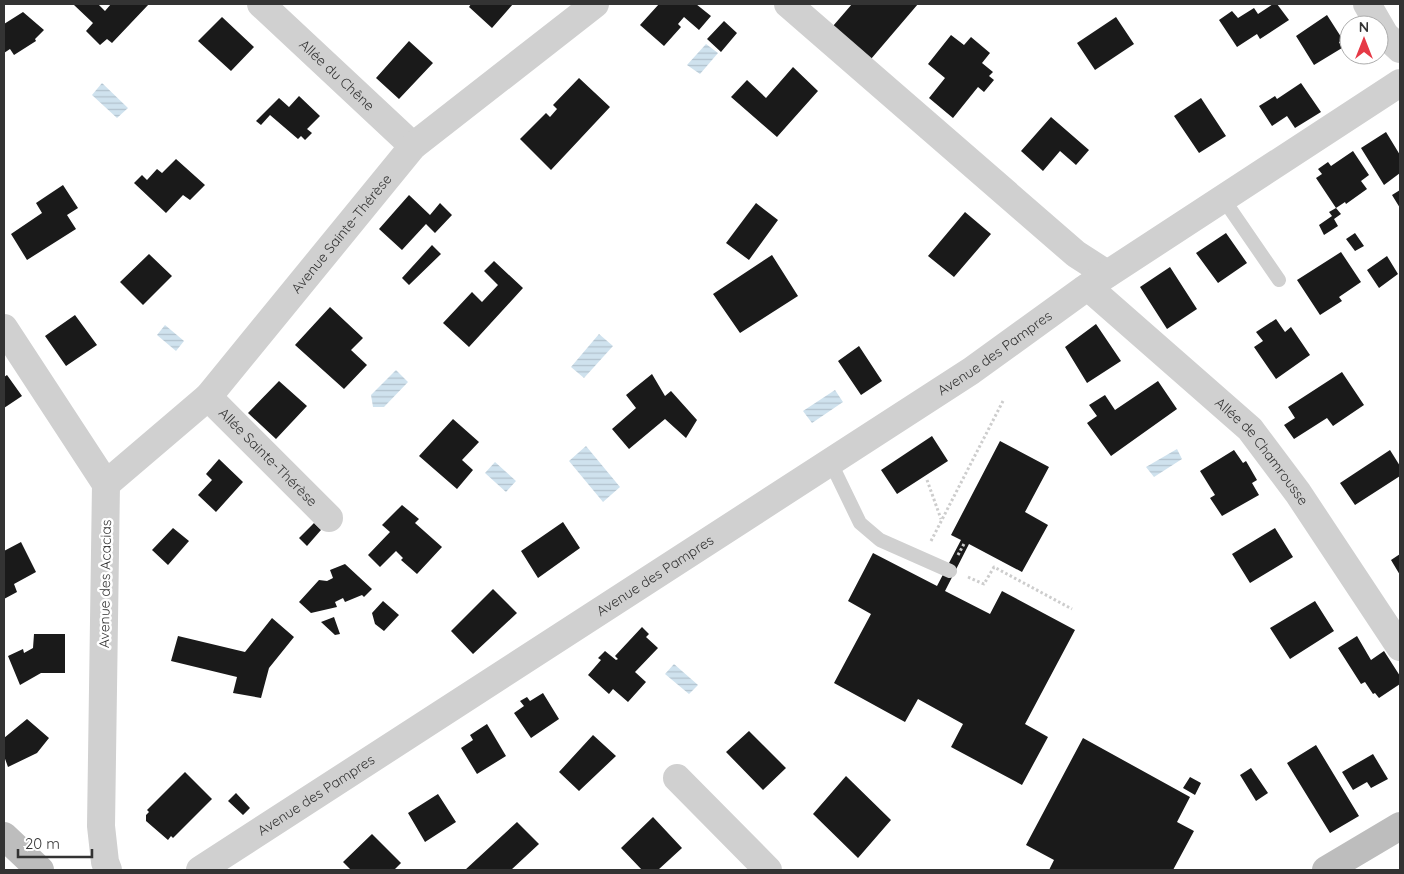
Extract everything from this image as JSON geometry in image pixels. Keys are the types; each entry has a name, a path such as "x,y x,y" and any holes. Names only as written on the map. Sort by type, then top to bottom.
{"street":[{"name":"Allée du Chêne","path":"260,4 413,146"},
{"name":"Avenue Sainte-Thérèse","path":"106,484 208,397 413,146 595,4"},
{"path":"788,4 1076,254 1098,281"},
{"path":"1368,4 1385,35 1400,49"},
{"name":"Avenue des Pampres","path":"200,870 971,371 1098,281 1400,83"},
{"name":"Allée de Chamrousse","path":"1098,281 1250,430 1298,493 1400,647"},
{"path":"4,328 106,484"},
{"name":"Allée Sainte-Thérèse","path":"208,397 329,518"},
{"name":"Avenue des Acacias","path":"106,484 101,826 105,862 108,870"},
{"path":"677,778 768,870"},
{"path":"1326,870 1400,826"},
{"path":"4,836 40,870"}],"lane":[{"path":"1224,200 1279,280"},
{"path":"830,462 860,523 880,540 950,571"}],"path":[{"path":"1002,401 929,544 950,571 984,584 994,567 1072,609"},
{"path":"927,480 942,520"}],"water":[{"path":"706,44 718,53 700,74 687,65"},
{"path":"102,83 128,108 117,118 92,95"},
{"path":"165,325 184,341 176,351 157,335"},
{"path":"599,334 613,346 584,378 571,367"},
{"path":"396,370 408,382 384,407 373,407 371,395"},
{"path":"835,390 843,402 812,423 803,411"},
{"path":"586,446 620,487 603,502 569,461"},
{"path":"1177,449 1182,459 1154,477 1146,467"},
{"path":"495,462 516,481 506,492 485,473"},
{"path":"674,664 698,685 689,694 665,674"}],"building":[{"path":"98,4 105,11 111,4 149,4 112,43 107,39 100,45 86,31 93,23 74,5"},
{"path":"471,4 513,4 492,28 469,7"},
{"path":"659,4 696,4 711,16 699,30 684,17 678,24 681,27 664,46 640,25"},
{"path":"852,4 918,4 871,59 833,26"},
{"path":"1273,4 1277,4 1289,20 1260,39 1257,34 1237,47 1219,20 1232,11 1238,18 1254,8 1258,14"},
{"path":"23,12 44,30 35,39 36,41 14,55 10,49 4,53 4,24"},
{"path":"1327,15 1339,34 1339,50 1314,65 1296,36"},
{"path":"222,17 254,47 231,71 198,41"},
{"path":"1116,17 1134,44 1095,70 1077,43"},
{"path":"724,21 737,33 721,52 707,39"},
{"path":"951,35 964,45 971,37 990,53 982,63 993,72 989,76 994,80 984,92 978,87 953,118 929,98 945,78 928,64"},
{"path":"409,41 433,63 399,99 376,78"},
{"path":"793,67 818,91 777,137 731,97 747,80 766,98"},
{"path":"579,78 610,107 551,170 520,139 546,113 550,117 557,109 553,105"},
{"path":"1301,83 1321,112 1295,128 1287,116 1272,126 1259,106 1275,96 1277,99"},
{"path":"299,96 320,116 307,129 312,133 305,140 301,136 298,139 270,115 261,125 256,121 279,98 289,107"},
{"path":"1201,98 1226,136 1199,153 1174,116"},
{"path":"1051,117 1089,150 1076,165 1060,151 1043,171 1021,151"},
{"path":"1386,132 1400,155 1400,173 1384,185 1361,148"},
{"path":"1353,151 1369,175 1361,181 1367,189 1346,204 1345,202 1336,208 1316,178 1322,174 1318,169 1328,162 1331,166"},
{"path":"176,159 205,185 190,200 183,195 166,213 134,183 142,175 147,180 157,169 162,173"},
{"path":"63,185 78,208 67,215 76,229 27,260 11,234 42,213 36,203"},
{"path":"1400,190 1400,208 1392,195"},
{"path":"409,195 430,215 440,203 452,215 435,233 426,224 402,250 379,229"},
{"path":"756,203 778,220 749,260 726,243"},
{"path":"1336,208 1341,214 1334,219 1338,226 1324,235 1319,225 1332,216 1329,212"},
{"path":"965,212 991,234 954,277 928,256"},
{"path":"1226,233 1247,263 1218,283 1196,253"},
{"path":"1355,233 1364,246 1355,251 1346,239"},
{"path":"432,245 441,254 409,285 402,278"},
{"path":"1341,252 1361,282 1339,297 1342,301 1320,315 1297,280"},
{"path":"149,254 172,276 143,305 120,282"},
{"path":"772,255 798,296 740,333 713,294"},
{"path":"1387,256 1398,274 1379,288 1367,270"},
{"path":"494,261 523,288 469,347 443,323 472,292 482,302 498,285 484,271"},
{"path":"1170,267 1197,309 1167,329 1140,287"},
{"path":"330,307 363,338 351,350 367,365 344,389 295,345"},
{"path":"75,315 97,345 66,366 45,336"},
{"path":"1276,319 1285,332 1291,327 1310,355 1276,379 1254,347 1263,341 1256,332"},
{"path":"1096,324 1121,361 1087,383 1065,347"},
{"path":"859,346 882,381 861,395 838,361"},
{"path":"1342,372 1364,405 1333,426 1327,418 1294,439 1284,425 1295,418 1288,407"},
{"path":"652,374 665,396 671,391 697,420 686,438 665,419 629,449 612,429 636,408 626,395"},
{"path":"7,375 22,396 4,408 4,377"},
{"path":"279,381 307,406 276,439 248,413"},
{"path":"1158,381 1177,409 1111,456 1087,423 1097,416 1089,405 1105,395 1115,410"},
{"path":"453,419 479,442 462,460 473,470 457,489 419,456"},
{"path":"932,436 948,461 897,494 881,470"},
{"path":"1000,441 1049,467 1025,512 1048,525 1022,572 969,544 945,591 990,614 1002,591 1075,630 1025,724 1048,737 1022,785 951,747 963,724 918,699 905,722 834,683 871,614 848,601 873,553 937,586 961,540 951,535"},
{"path":"1234,450 1243,463 1246,461 1257,480 1252,483 1259,495 1222,516 1210,498 1215,495 1200,471"},
{"path":"1390,450 1400,466 1400,476 1355,505 1340,483"},
{"path":"219,459 243,482 216,512 198,495 212,480 206,474"},
{"path":"402,505 419,519 415,523 442,547 417,574 401,560 403,558 396,551 380,567 368,555 390,532 382,525"},
{"path":"563,522 580,548 538,578 521,551"},
{"path":"314,523 321,530 307,546 299,538"},
{"path":"173,528 189,541 168,565 152,550"},
{"path":"1275,528 1293,557 1250,583 1232,554"},
{"path":"21,542 36,572 14,584 17,592 4,599 4,551"},
{"path":"1400,554 1400,575 1391,560"},
{"path":"345,564 372,589 364,597 362,595 345,602 343,598 335,602 337,607 311,613 299,602 319,580 327,581 333,578 330,570"},
{"path":"493,589 517,613 473,654 451,631"},
{"path":"383,601 399,615 384,631 375,624 372,613"},
{"path":"1315,601 1334,631 1290,659 1270,628"},
{"path":"334,617 340,634 335,635 321,622"},
{"path":"272,618 294,637 269,668 261,698 233,693 237,677 171,661 178,636 245,652"},
{"path":"642,627 649,634 646,637 658,648 635,672 646,682 628,702 613,689 609,694 588,675 601,660 598,658 605,651 616,660 618,659 615,656"},
{"path":"34,634 65,634 65,673 41,673 20,685 8,656 23,649 24,653 33,648"},
{"path":"1357,636 1371,660 1384,651 1400,676 1400,684 1379,698 1375,693 1373,694 1365,682 1361,684 1338,648"},
{"path":"543,693 559,719 531,738 514,713 524,706 520,701 527,697 530,701"},
{"path":"27,719 49,738 37,753 8,767 4,756 4,738"},
{"path":"487,724 506,756 477,774 461,748 473,740 470,735"},
{"path":"749,731 786,768 763,790 726,752"},
{"path":"593,735 616,756 579,791 559,772"},
{"path":"1083,738 1190,797 1177,822 1194,831 1173,870 1049,870 1054,860 1026,845"},
{"path":"1316,745 1359,816 1330,833 1287,763"},
{"path":"1373,754 1388,779 1371,788 1367,782 1353,790 1342,772"},
{"path":"1251,768 1268,793 1256,801 1240,775"},
{"path":"185,772 212,799 173,838 171,836 168,840 146,821 146,815 149,812 147,810"},
{"path":"846,776 891,820 858,858 813,814"},
{"path":"1190,777 1201,783 1195,795 1183,788"},
{"path":"236,793 250,808 243,815 228,801"},
{"path":"438,794 456,822 425,842 408,813"},
{"path":"653,817 682,848 658,870 642,870 621,848"},
{"path":"517,822 539,844 511,870 465,870"},
{"path":"372,834 401,863 394,870 351,870 343,862"}]}
